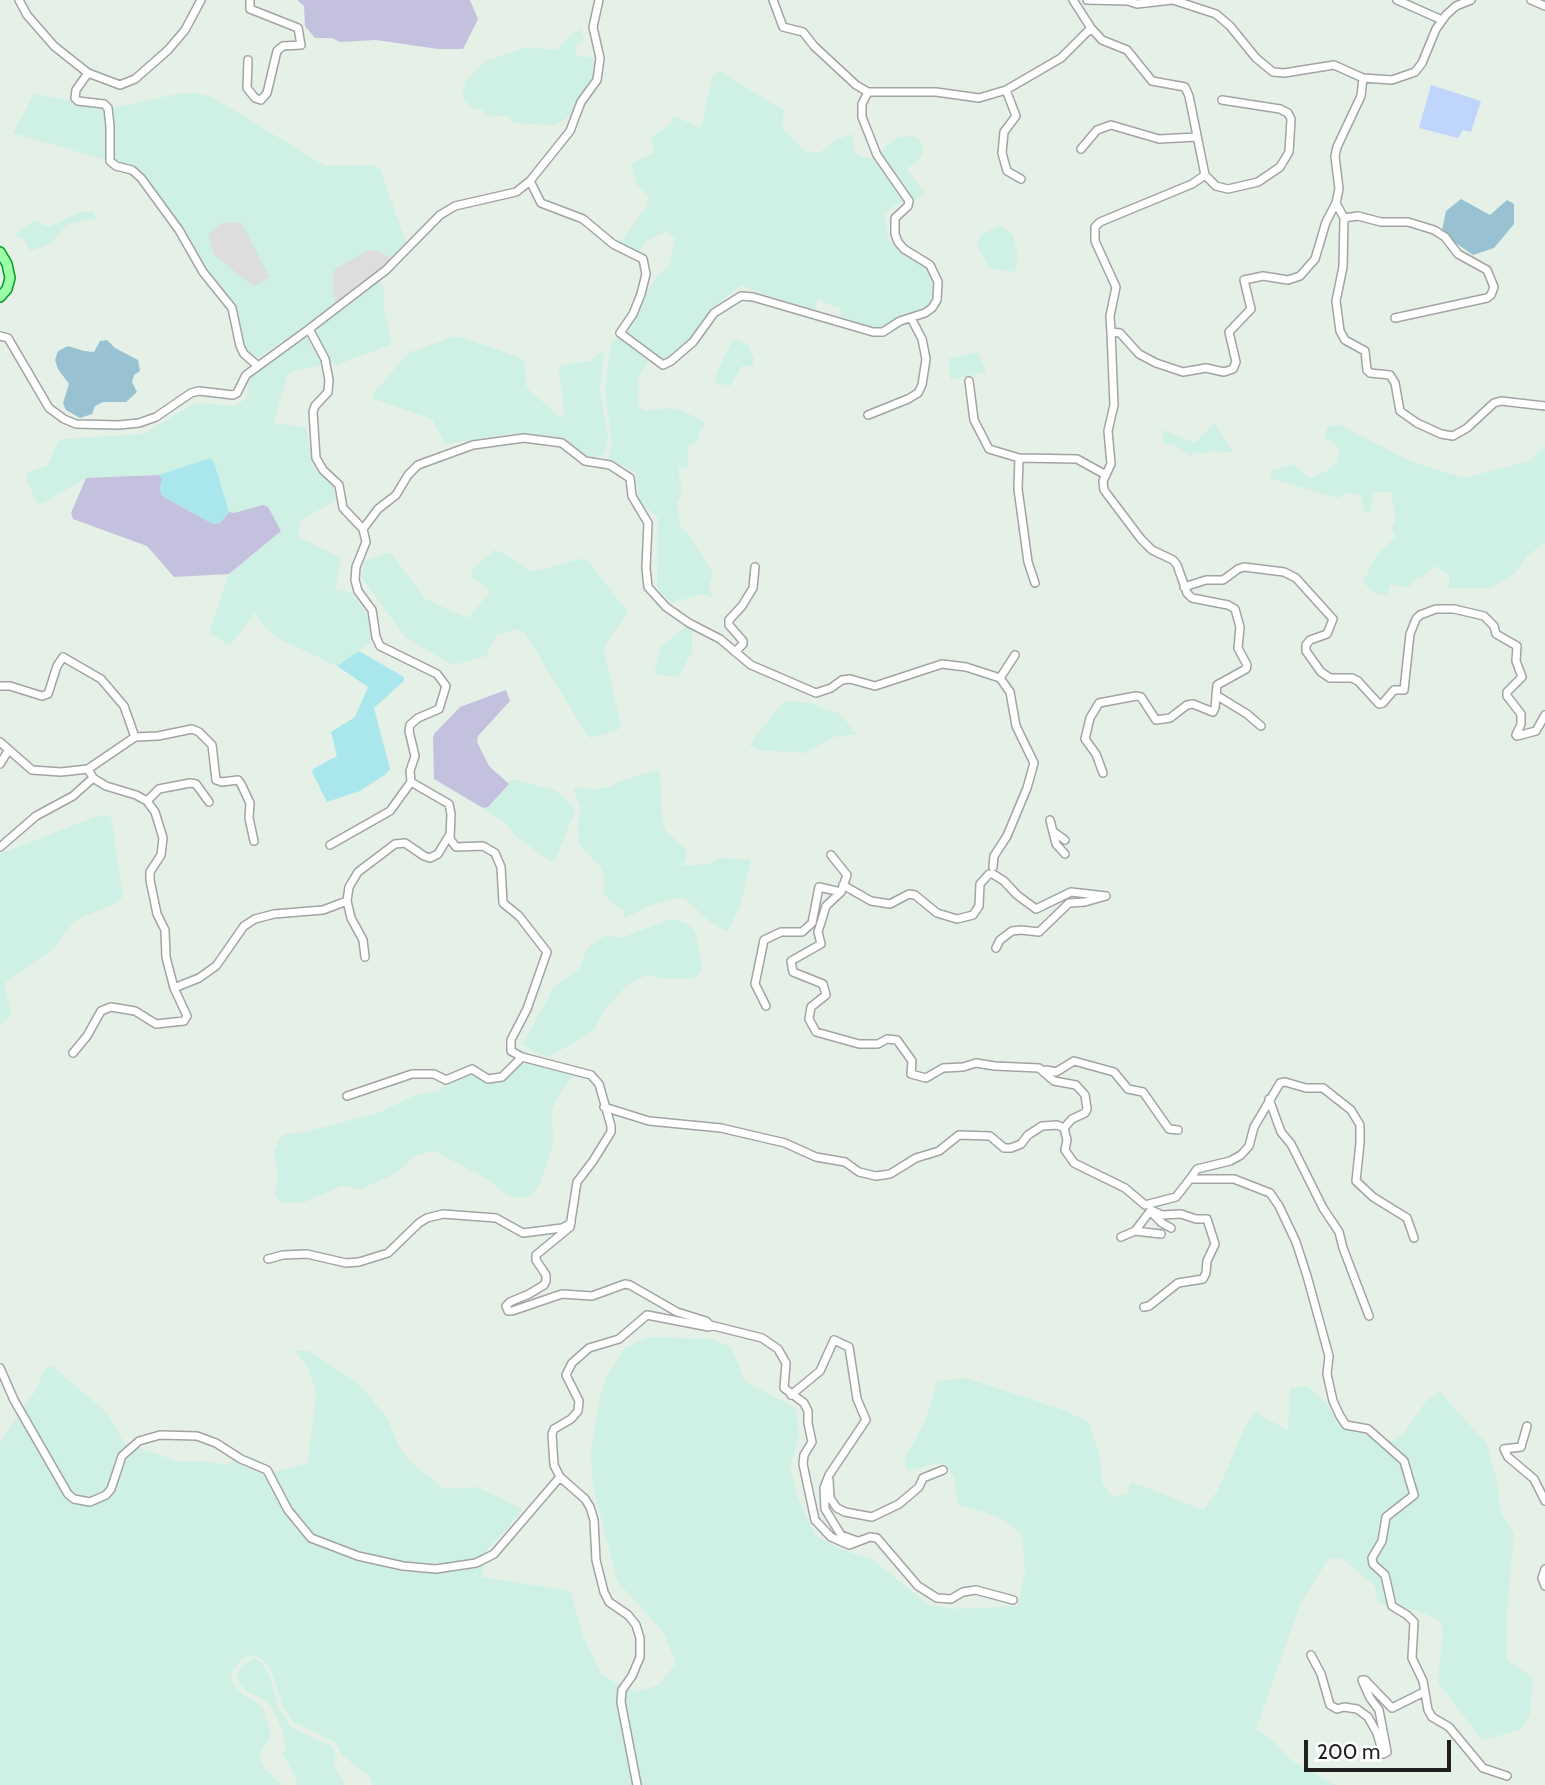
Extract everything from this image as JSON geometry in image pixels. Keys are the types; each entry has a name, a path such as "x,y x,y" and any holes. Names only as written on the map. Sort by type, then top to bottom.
{"main road":[{"path":"0,252 7,264 10,278 7,289 0,297"}],"street":[{"path":"19,0 27,15 54,46 88,73 120,85 135,79 168,50 185,30 201,0"},
{"path":"248,60 247,88 255,99 261,100 267,93 277,51 283,46 301,45 298,28 250,9 250,0"},
{"path":"0,336 8,338 48,408 76,424 139,423 156,417 191,393 199,391 233,395 241,388 246,376 258,366 380,276 440,215 454,206 516,192 530,181 570,131 581,102 597,80 600,58 593,27 599,0"},
{"path":"773,0 783,27 803,32 814,46 856,85 868,92 887,94 936,92 978,98 1006,90 1061,58 1091,28"},
{"path":"1073,0 1102,40 1127,50 1152,81 1185,87 1205,175 1216,186 1228,189 1258,182 1280,167 1289,152 1292,119 1280,109 1222,100"},
{"path":"1087,0 1151,4 1173,0 1216,14 1230,26 1256,58 1273,72 1284,73 1334,65 1363,78 1392,80 1415,72 1442,20 1456,6 1471,0"},
{"path":"1397,0 1442,20"},
{"path":"1531,0 1545,6"},
{"path":"88,73 75,90 75,98 78,101 104,104 108,108 110,161 116,166 132,170 141,178 179,230 203,272 232,308 240,346 244,354 258,366"},
{"path":"1111,332 1120,334 1139,354 1183,372 1206,368 1224,372 1233,369 1236,362 1229,332 1251,309 1244,280 1253,276 1288,280 1300,276 1315,258 1339,190 1335,156 1337,147 1360,96 1363,78"},
{"path":"1006,90 1016,116 1002,138 1002,153 1007,171 1020,179"},
{"path":"530,181 541,202 583,219 614,244 643,259 646,274 641,294 633,314 620,332 663,365 693,342 714,313 741,296 873,332 883,332 900,321 932,308 937,300 937,282 930,265 898,242 895,234 895,218 908,206 909,201 877,155 862,117 862,104 868,92"},
{"path":"1081,149 1097,130 1111,125 1159,139 1197,137"},
{"path":"1103,773 1096,754 1085,739 1090,718 1099,703 1141,697 1156,720 1170,718 1187,705 1193,704 1213,712 1217,685 1240,673 1247,665 1238,648 1238,616 1235,609 1228,605 1192,598 1184,587 1177,565 1173,560 1152,550 1141,539 1104,490 1103,481 1111,464 1108,431 1114,405 1110,316 1116,287 1095,241 1095,228 1100,222 1192,184 1205,175"},
{"path":"1336,203 1344,218 1343,267 1336,301 1340,331 1345,340 1365,351 1367,370 1370,373 1390,375 1395,383 1400,411 1417,423 1441,434 1453,436 1468,428 1494,403 1501,401 1545,406"},
{"path":"1344,218 1358,216 1381,222 1408,222 1434,230 1445,237 1452,250 1487,270 1494,287 1492,295 1487,299 1395,318"},
{"path":"868,415 908,399 918,393 922,385 926,359 922,339 911,318"},
{"path":"309,330 325,359 329,380 328,392 313,412 316,458 323,470 338,485 343,508 363,529 366,542 356,567 358,591 372,610 380,646 437,674 446,686 439,709 418,718 410,725 415,756 410,771 411,782 390,811 330,845"},
{"path":"970,381 974,420 989,449 1019,458 1077,459 1106,475"},
{"path":"363,529 378,509 396,495 408,475 418,465 472,445 524,438 562,443 585,461 604,463 630,478 632,496 648,523 648,587 666,607 720,639 751,665 816,693 831,688 842,680 850,679 875,686 943,664 966,667 1000,678 1010,692 1016,726 1034,763 1027,788 1007,836 994,856 993,866"},
{"path":"1019,458 1018,489 1028,562 1035,583"},
{"path":"1184,587 1206,580 1223,580 1244,567 1284,572 1296,578 1333,619 1327,634 1310,640 1306,650 1321,672 1330,678 1352,678 1358,681 1379,704 1394,690 1404,690 1410,634 1420,615 1454,608 1484,616 1490,621 1496,634 1517,646 1516,662 1522,677 1507,692 1507,696 1521,714 1517,737 1536,731 1545,715"},
{"path":"735,652 743,641 729,625 729,620 753,588 755,568"},
{"path":"1000,678 1015,655"},
{"path":"0,686 10,686 42,696 48,694 57,666 63,657 102,679 124,706 135,737"},
{"path":"1216,695 1261,726"},
{"path":"0,742 8,751 38,772 88,769 135,737 158,736 192,729 212,745 212,764 216,780 238,780 241,784 250,803 249,818 254,841"},
{"path":"0,764 8,751"},
{"path":"73,1052 87,1036 101,1011 111,1007 135,1011 156,1024 184,1021 187,1012 174,988 166,957 165,930 157,914 149,880 150,872 161,855 162,831 155,812 147,801 136,794 106,786 93,778 88,769"},
{"path":"0,847 36,816 73,796 93,778"},
{"path":"411,782 449,804 450,839 456,847 483,846 495,853 501,867 503,903 519,916 547,953 527,1009 511,1040 511,1051 522,1058 591,1075 599,1084 611,1132 577,1181 570,1227 537,1255 538,1265 545,1275 544,1285 510,1302 506,1306 508,1311 569,1292 592,1296 625,1284 677,1312 706,1321 710,1325 770,1341 786,1363 784,1388 804,1403 808,1412 813,1443 804,1455 803,1464 815,1520 831,1537 845,1544 870,1537 881,1541 918,1586 937,1598 951,1600 963,1592 976,1590 1013,1600"},
{"path":"147,801 159,789 190,783 196,784 209,802"},
{"path":"1050,820 1056,844 1065,854"},
{"path":"1054,832 1065,840"},
{"path":"365,957 363,940 351,918 347,901 349,887 358,872 390,847 405,843 430,858 438,854 450,834"},
{"path":"831,855 847,875 842,889 826,906 818,932 821,944 791,961 793,972 823,984 826,995 810,1007 809,1019 816,1032 859,1044 897,1040 912,1061 911,1074 926,1079 943,1068 976,1063 1040,1068 1056,1072 1074,1061 1114,1072 1128,1089 1143,1093 1169,1129 1178,1130"},
{"path":"766,1006 755,984 764,940 781,932 802,932 812,923 819,887 842,889 871,901 890,904 909,894 915,895 937,913 957,919 973,915 979,905 980,884 989,874 1004,881 1029,906 1036,909 1071,891 1106,896 1069,903 1039,932 1012,931 1000,940 996,948"},
{"path":"174,988 199,978 216,966 244,926 255,919 274,914 323,910 347,901"},
{"path":"347,1096 412,1074 434,1074 446,1080 472,1069 488,1079 502,1077 522,1058"},
{"path":"1040,1068 1055,1081 1076,1085 1085,1095 1087,1109 1064,1128"},
{"path":"1135,1231 1149,1209 1176,1197 1197,1169 1230,1161 1241,1155 1249,1146 1254,1127 1269,1098 1280,1083 1285,1082 1306,1088 1324,1088 1351,1110 1360,1125 1356,1181 1373,1197 1407,1218 1415,1238"},
{"path":"1269,1098 1281,1132 1339,1232 1369,1316"},
{"path":"604,1107 649,1121 722,1128 785,1143 816,1157 845,1163 859,1172 876,1176 890,1174 916,1158 939,1151 959,1135 990,1136 1004,1148 1011,1148 1021,1144 1028,1135 1042,1126 1057,1125 1064,1128"},
{"path":"1064,1128 1067,1140 1065,1150 1074,1163 1125,1188 1162,1223 1171,1228"},
{"path":"1190,1179 1234,1179 1270,1194 1279,1206 1296,1242 1307,1276 1329,1356 1327,1374 1333,1401 1340,1416 1346,1424 1368,1430 1404,1461 1414,1495 1386,1517 1382,1541 1372,1558 1373,1564 1385,1575 1392,1606 1414,1622 1412,1658 1423,1681 1428,1710 1432,1717 1449,1727 1483,1768 1507,1776"},
{"path":"1144,1307 1178,1283 1203,1279 1215,1244 1207,1219 1181,1214 1163,1215 1149,1209"},
{"path":"268,1259 282,1255 307,1254 345,1263 359,1262 388,1253 419,1223 443,1214 496,1218 523,1233 562,1228 571,1223"},
{"path":"1121,1237 1135,1231 1161,1234"},
{"path":"637,1785 621,1702 622,1690 640,1657 640,1638 636,1625 628,1615 609,1602 604,1592 596,1560 594,1520 590,1507 585,1499 559,1478 554,1465 552,1434 554,1429 571,1419 578,1411 579,1401 566,1375 572,1363 589,1348 627,1335 647,1315 709,1327 710,1325"},
{"path":"791,1395 820,1371 834,1340 849,1347 857,1399 866,1420 824,1488 825,1509 841,1535 858,1541"},
{"path":"0,1368 14,1400 68,1494 74,1499 90,1502 106,1495 111,1489 122,1456 139,1441 160,1435 197,1436 267,1470 288,1510 311,1538 358,1556 403,1566 436,1569 476,1563 494,1554 559,1478"},
{"path":"1527,1426 1521,1447 1504,1449 1508,1457 1534,1479 1545,1501"},
{"path":"830,1475 830,1498 836,1508 872,1517 899,1504 919,1487 923,1478 943,1470"},
{"path":"1545,1569 1542,1578 1545,1586"},
{"path":"1311,1655 1321,1674 1330,1705 1337,1709 1357,1709 1368,1717 1377,1733 1383,1754 1387,1752 1379,1710 1362,1680 1392,1708 1424,1692"}],"shaded area":[{"path":"297,0 470,0 478,19 463,49 438,49 376,40 340,42 332,38 315,38 305,26 304,6"},
{"path":"580,29 584,39 576,47 576,55 593,58 594,78 571,115 564,120 553,125 515,123 506,115 488,117 481,109 474,109 465,101 462,95 466,81 486,61 527,47 558,50 567,38"},
{"path":"720,71 784,111 782,127 806,152 819,153 838,139 852,134 855,154 875,158 905,199 884,213 889,241 904,253 927,265 934,291 930,306 916,315 878,329 841,317 841,308 818,298 815,309 792,305 741,285 717,305 693,339 664,365 622,333 658,275 669,266 675,239 667,231 646,241 636,255 620,243 646,207 649,197 637,185 631,164 655,152 651,137 669,125 674,116 701,128 712,77"},
{"path":"1431,85 1481,101 1471,132 1463,130 1458,138 1419,128"},
{"path":"196,93 212,97 325,166 373,165 380,169 407,245 394,259 376,250 369,250 335,269 332,275 335,305 257,359 246,352 233,301 205,269 171,211 147,182 128,166 13,133 34,94 114,108 177,94","holes":["241,222 269,277 254,287 214,255 208,236 220,223"]},
{"path":"912,136 920,140 923,152 916,164 906,168 925,193 914,201 880,156 886,146 897,138"},
{"path":"1461,199 1490,215 1507,200 1514,204 1514,224 1494,248 1473,255 1447,237 1442,230 1446,211"},
{"path":"80,212 93,212 97,219 67,225 50,244 29,250 25,241 16,235 20,229 32,222 37,221 50,227"},
{"path":"242,222 270,278 253,287 214,255 208,236 220,223"},
{"path":"999,225 1013,235 1018,257 1015,272 989,268 977,245 981,235"},
{"path":"368,250 376,250 394,259 335,305 332,275 335,269"},
{"path":"377,282 384,287 384,309 392,344 336,365 332,363 314,331"},
{"path":"306,336 321,361 320,365 291,372 287,376 274,421 306,428 313,468 333,486 336,500 300,521 299,537 339,557 335,590 352,593 370,619 370,642 342,665 337,666 277,638 258,619 256,612 231,644 209,633 229,574 281,531 263,505 229,512 214,462 210,458 159,475 86,478 43,503 37,503 25,476 48,465 58,441 63,439 143,434 195,403 235,406 247,398 249,378"},
{"path":"620,336 650,359 638,378 637,398 640,408 645,411 667,408 683,411 702,421 704,427 701,428 697,443 689,445 687,468 678,467 682,493 677,502 681,528 688,534 713,573 709,586 712,598 701,594 671,603 657,588 658,518 639,501 636,473 608,458 612,445 605,391 611,344"},
{"path":"453,337 461,337 521,358 525,364 526,385 529,390 560,417 565,416 559,369 562,365 591,361 601,352 604,354 600,392 608,438 604,454 590,459 561,439 512,433 449,444 444,442 432,419 374,399 373,394 408,353"},
{"path":"733,338 748,345 754,359 752,366 742,366 730,386 716,383 716,375"},
{"path":"107,340 115,348 138,360 140,371 134,375 132,382 137,392 126,402 103,402 95,406 92,414 80,418 66,410 63,403 69,384 55,360 58,351 68,346 94,352 100,341"},
{"path":"978,352 986,372 951,380 948,359"},
{"path":"1214,423 1233,452 1195,452 1190,456 1172,443 1164,446 1163,430 1195,443"},
{"path":"1340,425 1410,461 1464,478 1530,461 1545,446 1545,543 1528,555 1515,573 1491,588 1449,588 1449,574 1434,566 1422,577 1416,578 1408,588 1391,584 1386,596 1373,592 1363,582 1376,556 1396,536 1392,529 1396,519 1391,492 1373,492 1371,511 1365,512 1361,496 1349,492 1338,498 1270,478 1272,471 1293,464 1310,479 1328,470 1337,462 1339,451 1335,444 1325,438 1327,427"},
{"path":"210,458 214,462 229,512 220,523 213,524 162,496 162,479 159,475"},
{"path":"159,475 162,479 162,496 213,524 220,523 229,512 263,505 268,507 281,531 229,574 174,577 147,546 73,519 71,513 86,478"},
{"path":"494,550 532,572 580,559 587,560 628,612 605,645 604,651 621,725 619,729 591,738 587,735 525,633 518,629 497,634 486,656 453,665 405,637 362,578 364,561 387,553 392,554 425,599 468,618 489,593 488,589 472,577 471,571"},
{"path":"686,626 692,629 692,652 678,677 654,674 661,647"},
{"path":"359,651 404,677 404,681 374,708 390,769 360,791 327,802 312,772 337,756 331,732 355,717 368,687 337,666"},
{"path":"506,690 510,701 478,736 477,742 489,766 509,784 488,807 483,808 434,779 433,739 434,734 460,707"},
{"path":"784,701 813,703 839,713 857,734 833,737 805,753 759,750 749,745"},
{"path":"660,769 665,830 685,849 687,856 682,866 708,864 721,858 751,860 740,907 727,932 709,921 685,899 674,898 649,906 623,919 625,911 604,894 605,876 600,867 579,844 578,821 581,808 573,789 580,787 593,790 609,787"},
{"path":"516,780 557,791 574,807 575,811 555,860 550,861 517,837 503,821 483,808 488,807 509,785 508,781"},
{"path":"100,815 111,817 123,895 119,902 75,920 53,949 6,982 11,1010 0,1026 0,854"},
{"path":"671,919 686,923 695,931 702,970 693,978 659,978 647,975 628,984 603,1012 594,1030 549,1057 523,1044 554,987 579,969 587,949 596,941 606,935 621,938"},
{"path":"523,1061 575,1074 559,1094 551,1111 552,1149 539,1185 531,1195 521,1198 507,1195 492,1182 435,1151 416,1155 395,1174 359,1190 344,1185 304,1202 281,1203 275,1195 278,1177 274,1152 280,1137 378,1113 416,1095 438,1091 453,1080 468,1074 502,1079"},
{"path":"648,1337 712,1339 731,1347 745,1381 795,1408 799,1434 790,1467 798,1500 815,1535 837,1548 873,1560 929,1605 957,1609 1018,1606 1025,1571 1022,1535 1007,1522 985,1512 958,1505 955,1480 947,1465 937,1463 908,1471 904,1460 926,1420 937,1381 966,1378 1063,1410 1088,1422 1099,1453 1102,1482 1113,1497 1128,1494 1130,1483 1203,1510 1218,1490 1245,1427 1256,1412 1288,1431 1290,1388 1308,1386 1345,1427 1355,1433 1366,1434 1382,1446 1404,1433 1426,1401 1440,1392 1486,1443 1496,1476 1501,1512 1514,1533 1506,1660 1533,1677 1530,1716 1520,1730 1482,1740 1438,1682 1443,1631 1440,1621 1419,1611 1378,1603 1375,1586 1342,1558 1329,1558 1301,1602 1256,1729 1269,1737 1292,1761 1335,1785 373,1785 369,1776 342,1755 336,1743 292,1721 282,1704 270,1667 259,1657 249,1655 241,1660 232,1672 231,1681 240,1692 263,1708 271,1736 259,1755 264,1768 282,1785 0,1785 0,1442 36,1390 43,1372 51,1365 108,1414 124,1443 177,1461 205,1461 229,1465 239,1453 256,1459 272,1473 308,1463 316,1392 308,1368 294,1350 309,1351 355,1381 368,1394 388,1420 399,1447 413,1464 444,1489 477,1487 522,1509 488,1548 482,1577 570,1591 584,1638 602,1676 635,1692 659,1685 676,1663 664,1633 617,1581 593,1486 591,1454 600,1397 609,1372 625,1348"},
{"path":"254,1658 262,1663 270,1677 277,1706 292,1728 329,1744 334,1750 336,1759 333,1765 345,1785 296,1785 296,1777 282,1753 286,1748 283,1732 272,1708 268,1702 247,1691 240,1684 237,1675 242,1666"}]}
